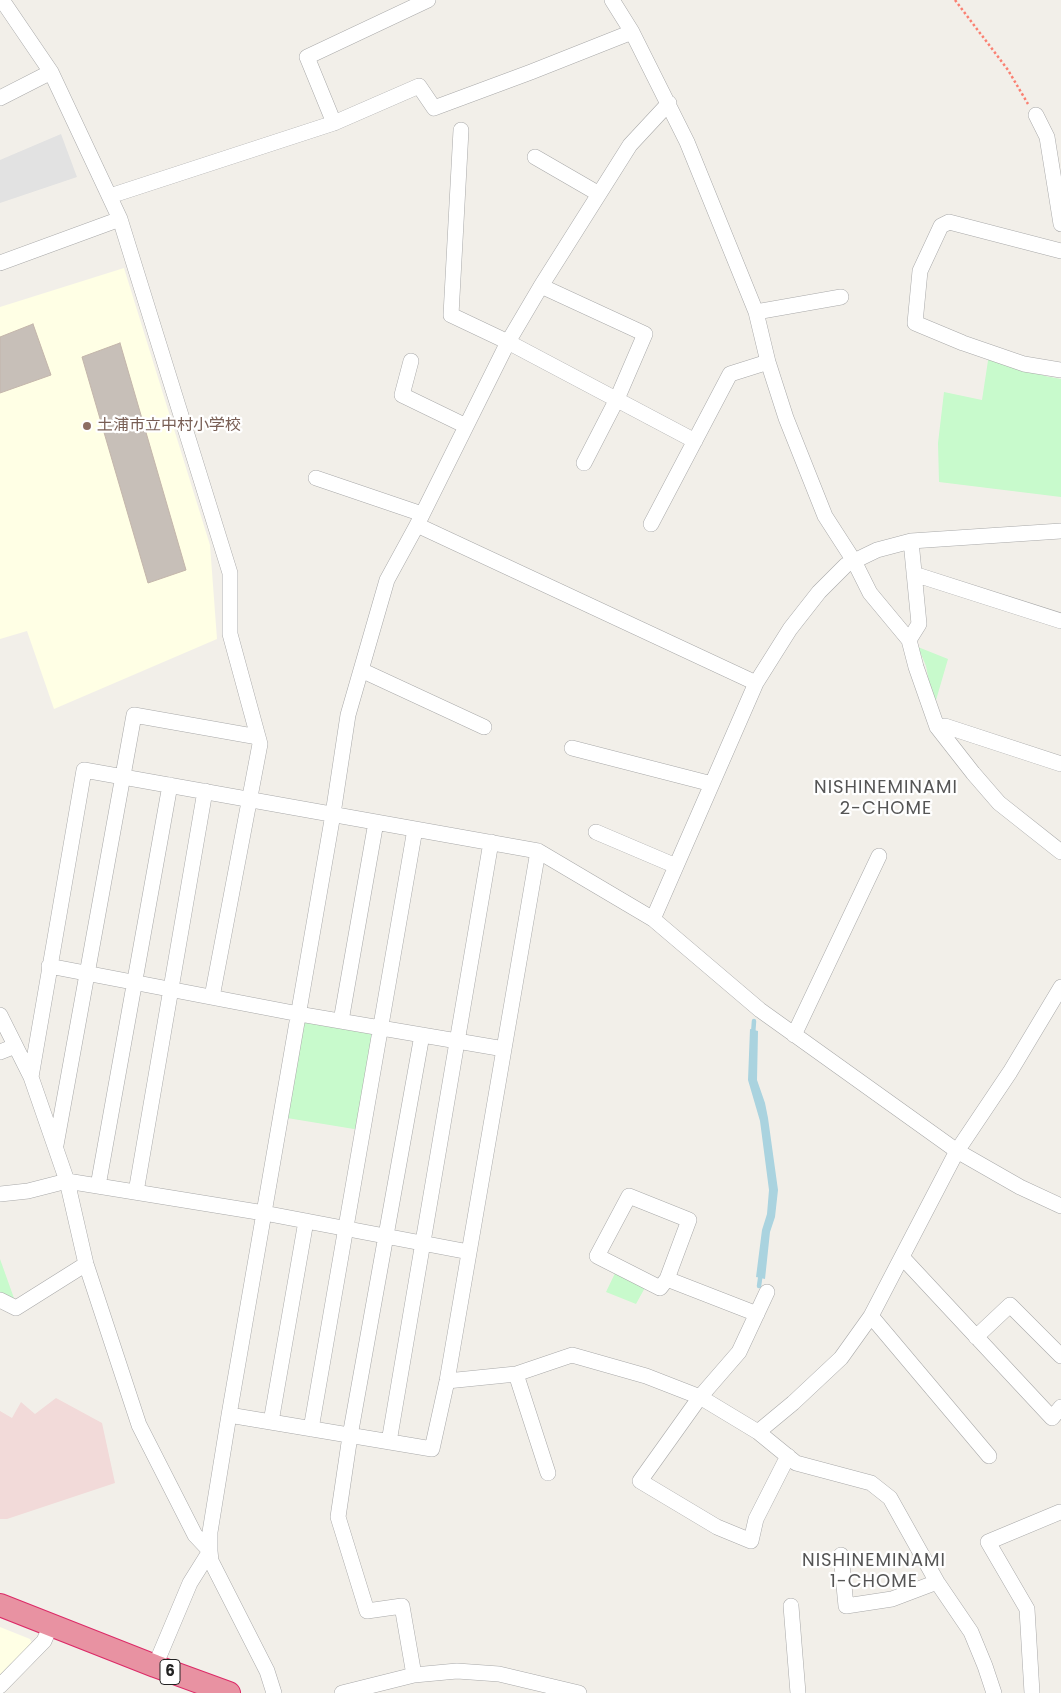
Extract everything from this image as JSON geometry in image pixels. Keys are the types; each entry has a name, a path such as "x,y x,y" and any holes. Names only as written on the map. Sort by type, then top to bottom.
{"highway":[{"name":"6","path":"0,1605 229,1693"}],"street":[{"path":"2,0 51,72 120,219 230,573 230,634 260,744 248,798 212,997"},
{"path":"334,123 307,57 428,0"},
{"path":"612,0 632,32 687,142 756,312 768,362 786,418 826,516 854,561 870,594 909,640 916,667 937,727 999,803 1061,852"},
{"path":"110,196 334,123 419,86 434,108 632,32"},
{"path":"0,98 51,72"},
{"path":"274,1693 267,1671 211,1561 212,1518 333,814 348,715 387,580 508,342 630,145 668,103"},
{"path":"1036,116 1046,137 1061,224"},
{"path":"461,130 451,315 508,342 695,440"},
{"path":"535,157 599,194"},
{"path":"0,263 120,219"},
{"path":"1061,250 949,222 941,226 920,271 915,323 1024,364 1061,370"},
{"path":"541,286 645,334 617,399 584,463"},
{"path":"756,312 841,297"},
{"path":"411,361 402,395 466,426"},
{"path":"651,524 730,374 768,362"},
{"path":"316,478 419,519 756,684"},
{"path":"653,919 756,684 790,629 819,592 846,565 878,550 911,541 1061,531"},
{"path":"909,640 919,624 911,541"},
{"path":"914,574 1061,620"},
{"path":"361,670 484,727"},
{"path":"55,1147 134,715 258,737"},
{"path":"937,727 945,726 1061,764"},
{"path":"572,748 712,784"},
{"path":"31,1077 84,770 538,851 653,919 760,1010 957,1151 1020,1187 1061,1206"},
{"path":"98,1186 170,785"},
{"path":"136,1192 204,791"},
{"path":"341,1021 376,822"},
{"path":"311,1429 415,829"},
{"path":"596,832 676,866"},
{"path":"389,1442 491,842"},
{"path":"229,1415 432,1449 447,1381 538,851"},
{"path":"794,1035 879,856"},
{"path":"49,966 298,1014 504,1049"},
{"path":"758,1432 793,1403 841,1358 871,1316 957,1151 1010,1072 1061,987"},
{"path":"0,1015 31,1077 67,1181 86,1264 139,1426 194,1535 210,1550"},
{"path":"414,1675 402,1606 367,1611 338,1517 350,1436 422,1035"},
{"path":"0,1052 15,1046"},
{"path":"0,1194 67,1181 264,1213 469,1252"},
{"path":"629,1196 689,1220 667,1279 660,1288 597,1256 629,1196"},
{"path":"271,1422 306,1221"},
{"path":"902,1257 1052,1418 1061,1407"},
{"path":"0,1300 16,1308 86,1264"},
{"path":"667,1279 757,1314"},
{"path":"767,1292 739,1352 700,1397 640,1481 717,1527 750,1541 756,1520 788,1456"},
{"path":"976,1337 1010,1305 1061,1356"},
{"path":"871,1316 989,1456"},
{"path":"447,1381 516,1374 572,1355 646,1376 700,1397 758,1432 796,1463 871,1483 890,1498 937,1582 970,1632 985,1666 994,1693"},
{"path":"516,1374 548,1473"},
{"path":"1032,1693 1027,1609 988,1542 1060,1512"},
{"path":"155,1666 190,1583 210,1550"},
{"path":"841,1555 846,1606 892,1599 937,1582"},
{"path":"791,1606 798,1693"},
{"path":"0,1686 44,1641 51,1624"},
{"path":"342,1693 414,1675 457,1671 499,1674 579,1693"}],"path":[{"path":"955,0 1008,70 1036,116"}],"shaded area":[{"path":"61,134 77,177 0,203 0,160"},
{"name":"土浦市立中村小学校","path":"124,268 210,545 217,639 54,709 27,631 0,639 0,307"},
{"path":"56,1398 102,1423 115,1483 7,1519 0,1519 0,1411 12,1418 21,1402 35,1414"},
{"path":"0,1627 30,1639 32,1643 0,1676"}],"green space":[{"path":"989,354 1045,376 1061,379 1061,497 939,482 938,443 944,392 982,400"},
{"path":"918,647 948,659 934,707 926,666"},
{"path":"298,1017 376,1030 360,1130 281,1117"},
{"path":"0,1259 15,1301 0,1294"},
{"path":"617,1269 647,1284 636,1304 606,1292"}],"water":[{"path":"750,1029 758,1031 757,1080 768,1118 778,1190 775,1217 770,1232 765,1279 756,1277 762,1230 767,1214 769,1190 760,1121 748,1080"}],"building":[{"path":"33,324 51,375 0,393 0,337"},
{"path":"120,343 186,570 148,583 82,357"}],"waterway":[{"path":"753,1035 754,1021"},
{"path":"759,1286 761,1272"}],"place":[{"name":"土浦市立中村小学校","path":"87,426"}],"district":[{"name":"NISHINEMINAMI 2-CHOME","path":"886,798"},
{"name":"NISHINEMINAMI 1-CHOME","path":"874,1571"}]}
